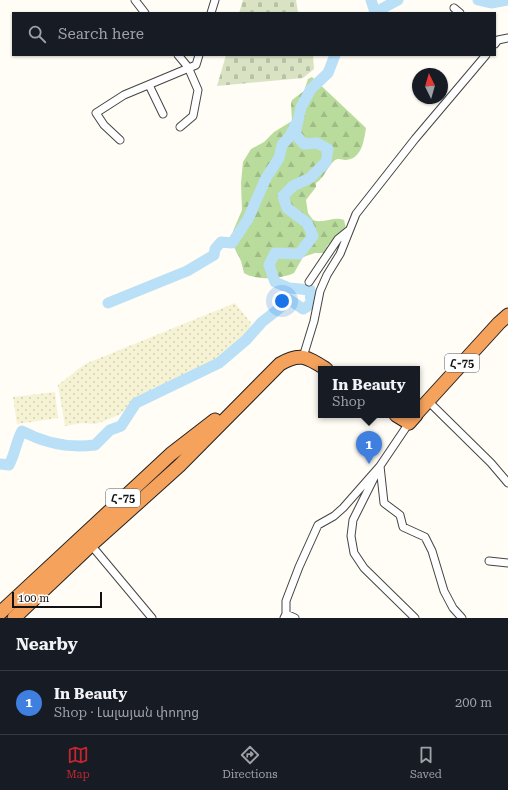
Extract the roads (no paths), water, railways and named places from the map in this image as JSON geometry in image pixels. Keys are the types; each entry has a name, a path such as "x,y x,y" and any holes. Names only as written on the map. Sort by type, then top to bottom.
{"highway":[{"name":"Հ-75","path":"420,410 499,322 508,315"},
{"name":"Հ-75","path":"14,618 91,545 179,466 280,364 292,356 303,357"},
{"path":"303,357 320,366"},
{"name":"Հ-75","path":"0,613 171,454 252,391"}],"street":[{"path":"135,0 145,12"},
{"path":"211,12 215,0"},
{"path":"496,41 508,38"},
{"path":"179,56 188,68 198,90 193,116 180,127"},
{"path":"120,140 104,125 96,113 124,94 196,65 199,56"},
{"path":"303,357 314,321 320,291 327,275 340,254 356,214 485,56"},
{"path":"149,85 163,114"},
{"path":"309,282 338,239 348,231"},
{"path":"428,400 491,463 508,484"},
{"path":"295,618 285,616 286,601 299,567 318,525 334,516 343,508 380,466 413,418"},
{"path":"380,466 353,520 351,536 354,553 364,568 414,618"},
{"path":"380,466 384,503 400,515 403,527 425,537 432,551 444,590 453,608 462,618"},
{"path":"91,545 152,618"},
{"path":"489,561 508,563"}],"waterway":[{"path":"371,0 375,12"},
{"path":"376,12 398,0"},
{"path":"478,0 491,3 507,0"},
{"path":"0,464 9,465 22,431 39,439 57,444 76,446 95,445 110,430 121,426 136,403 219,363 246,340 262,322 290,300 303,309 311,304 310,290 289,288 275,282 269,265 275,253 299,254 313,236 307,223 287,208 283,196 293,186 310,178 326,162 328,149 317,143 304,144 295,134 301,107 311,89 328,73 335,56"},
{"path":"108,303 187,271 214,255 215,249 221,242 232,243 248,219 266,178 279,158 282,145 290,136 295,125"}],"place":[{"name":"In Beauty","path":"369,464"}]}
